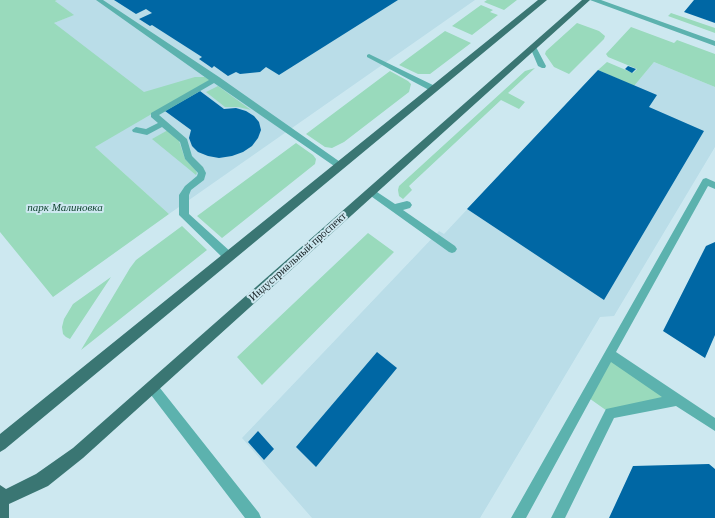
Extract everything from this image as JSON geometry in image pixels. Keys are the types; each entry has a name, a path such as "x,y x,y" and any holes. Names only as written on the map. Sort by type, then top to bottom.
{"main road":[{"path":"0,444 542,0"},
{"name":"Индустриальный проспект","path":"0,497 42,480 78,452 586,0"},
{"path":"0,497 1,518"}],"street":[{"path":"594,0 715,44"},
{"path":"614,0 715,37"}],"lane":[{"path":"99,0 122,12 340,166"},
{"path":"533,47 542,66"},
{"path":"369,56 434,89"},
{"path":"216,79 154,115 184,141 188,157 202,174 201,178 188,188 184,195 184,214 228,256"},
{"path":"136,130 147,132 163,123"},
{"path":"518,518 706,181 715,186"},
{"path":"371,192 452,249"},
{"path":"394,208 407,205"},
{"path":"609,354 715,425"},
{"path":"152,387 254,518"},
{"path":"558,518 610,413 678,400"}],"shaded area":[{"path":"475,0 169,214 95,147 54,23 73,15 55,1"},
{"path":"654,62 715,87 715,147 614,316 600,317 480,518 312,518 242,438 439,231 444,234 598,70 634,86"}],"green space":[{"name":"парк Малиновка","path":"0,0 57,0 55,1 74,15 54,23 144,92 195,77 205,77 210,80 95,147 169,214 53,297 0,232"},
{"path":"487,0 517,0 504,10 484,2"},
{"path":"481,5 493,10 490,12 498,15 472,35 452,26"},
{"path":"671,13 715,28 715,33 668,16"},
{"path":"577,23 599,31 605,36 604,39 569,74 554,67 545,54 546,51"},
{"path":"631,27 674,43 677,40 715,54 715,87 654,62 634,86 598,70 607,62 633,73 637,69 608,57 606,54"},
{"path":"445,31 471,43 430,74 418,74 399,65"},
{"path":"535,68 508,93 525,102 519,109 501,100 409,186 412,190 403,199 399,196 399,186 525,71"},
{"path":"390,71 411,84 409,92 344,142 332,148 325,147 306,134"},
{"path":"218,86 251,110 238,107 225,107 206,92"},
{"path":"168,130 178,138 185,159 195,169 197,173 196,175 152,139"},
{"path":"296,143 313,155 316,159 315,164 222,238 197,216"},
{"path":"182,226 207,250 81,350 136,260"},
{"path":"368,233 394,252 262,385 237,357"},
{"path":"111,277 70,339 66,337 63,334 62,327 64,319 73,304"},
{"path":"609,354 678,400 610,413 586,396"}],"building":[{"path":"114,0 398,0 279,75 266,67 260,72 240,74 236,72 228,76 214,66 212,68 199,59 202,57 152,25 150,26 139,19 152,13 146,9 136,14"},
{"path":"694,0 715,0 715,23 684,12"},
{"path":"628,66 636,69 632,73 625,69"},
{"path":"598,70 657,95 649,107 704,131 604,300 467,209"},
{"path":"200,91 224,109 236,108 246,111 254,116 259,122 261,130 258,138 252,146 243,152 232,156 219,158 198,152 192,146 189,138 191,130 165,111"},
{"path":"715,242 715,335 705,358 663,331 706,246"},
{"path":"377,352 397,368 316,467 296,447"},
{"path":"258,431 274,449 264,460 248,442"},
{"path":"709,464 715,469 715,518 609,518 633,466"}]}
